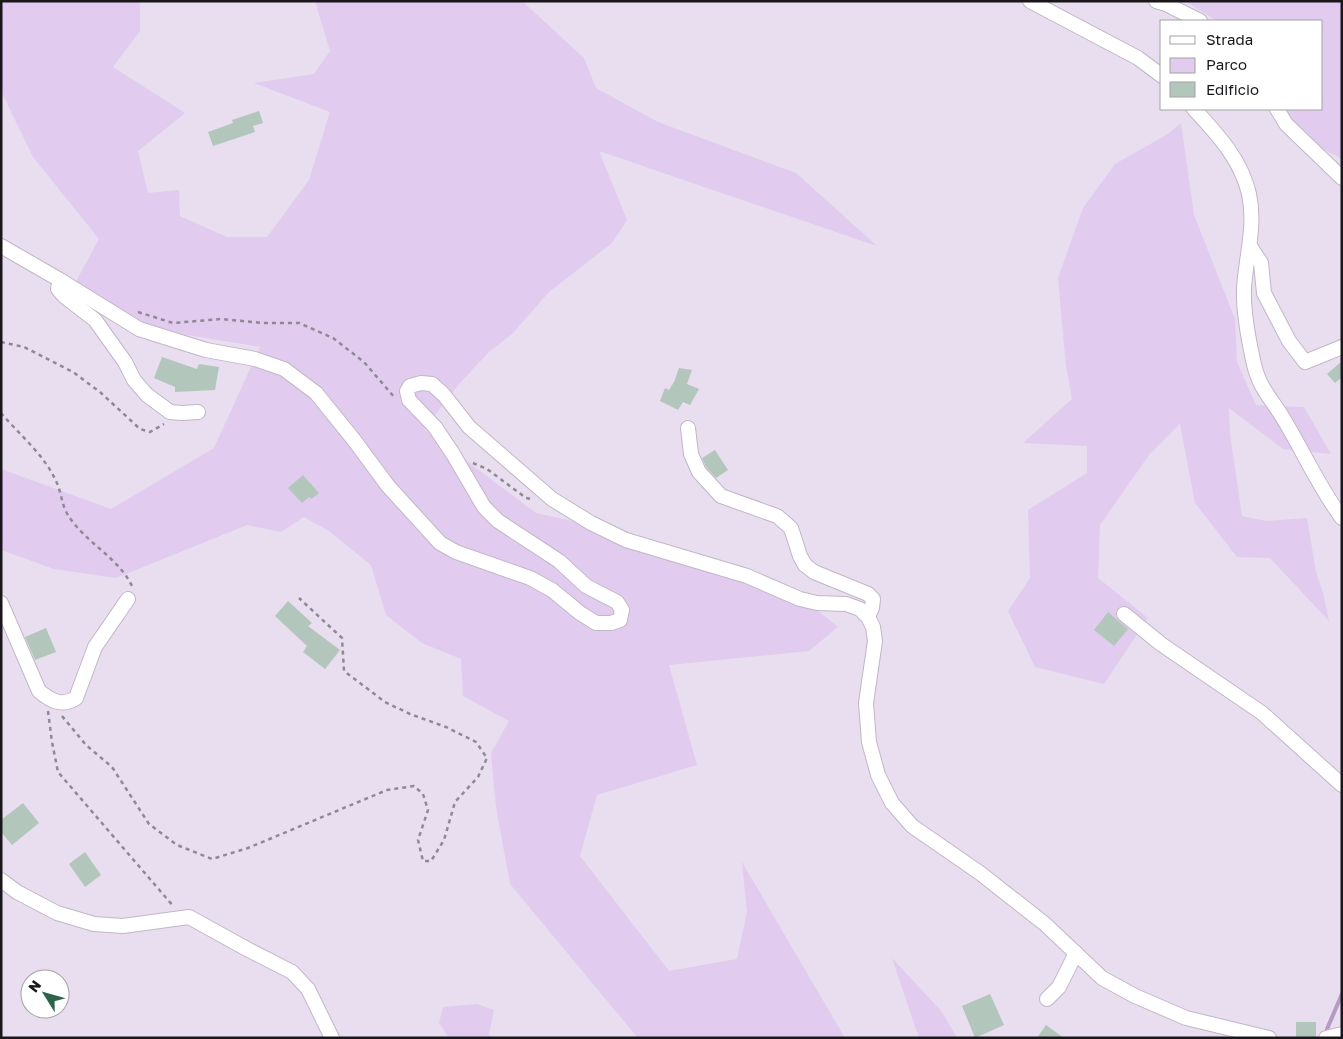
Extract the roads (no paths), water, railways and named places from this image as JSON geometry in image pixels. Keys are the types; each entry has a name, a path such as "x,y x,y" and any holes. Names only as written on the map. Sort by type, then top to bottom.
{"street":[{"path":"1030,1 1138,58 1160,74"},
{"path":"1156,1 1198,20"},
{"path":"1195,110 1225,145 1243,176 1251,205 1252,225 1244,303 1256,373 1264,391 1281,414 1312,470 1342,518"},
{"path":"1278,110 1286,124 1342,178"},
{"path":"1,246 60,280 139,330 206,350 255,359 284,369 316,393 388,486 440,543 456,552 530,578 552,590 580,614 596,623 611,623 620,620 622,610 617,602 586,586 559,561 498,521 484,507 435,427 409,400 407,391 410,386 421,383 432,384 444,395 469,427 552,499 591,523 626,540 747,576 800,598 817,603 846,604 860,609 868,617 873,627 875,641 866,703 869,742 878,775 892,803 912,826 980,873 1045,924 1102,978 1134,996 1186,1018 1269,1038"},
{"path":"1250,246 1261,263 1264,293 1288,341 1305,362 1342,347"},
{"path":"60,280 58,289 94,320 125,362 134,380 147,395 170,412 198,412"},
{"path":"688,428 691,454 699,472 712,486 722,496 777,516 792,528 800,556 805,565 814,572 868,594 873,599 868,617"},
{"path":"1,603 39,691 46,698 61,703 69,702 76,698 95,647 128,600"},
{"path":"1124,614 1161,644 1262,713 1342,785"},
{"path":"1,880 17,892 57,913 94,924 123,926 190,917 246,949 292,972 308,989 332,1038"},
{"path":"1047,999 1059,987 1076,953"},
{"path":"1326,1038 1342,1034"}],"waterway":[{"path":"1327,1029 1342,994"}]}
